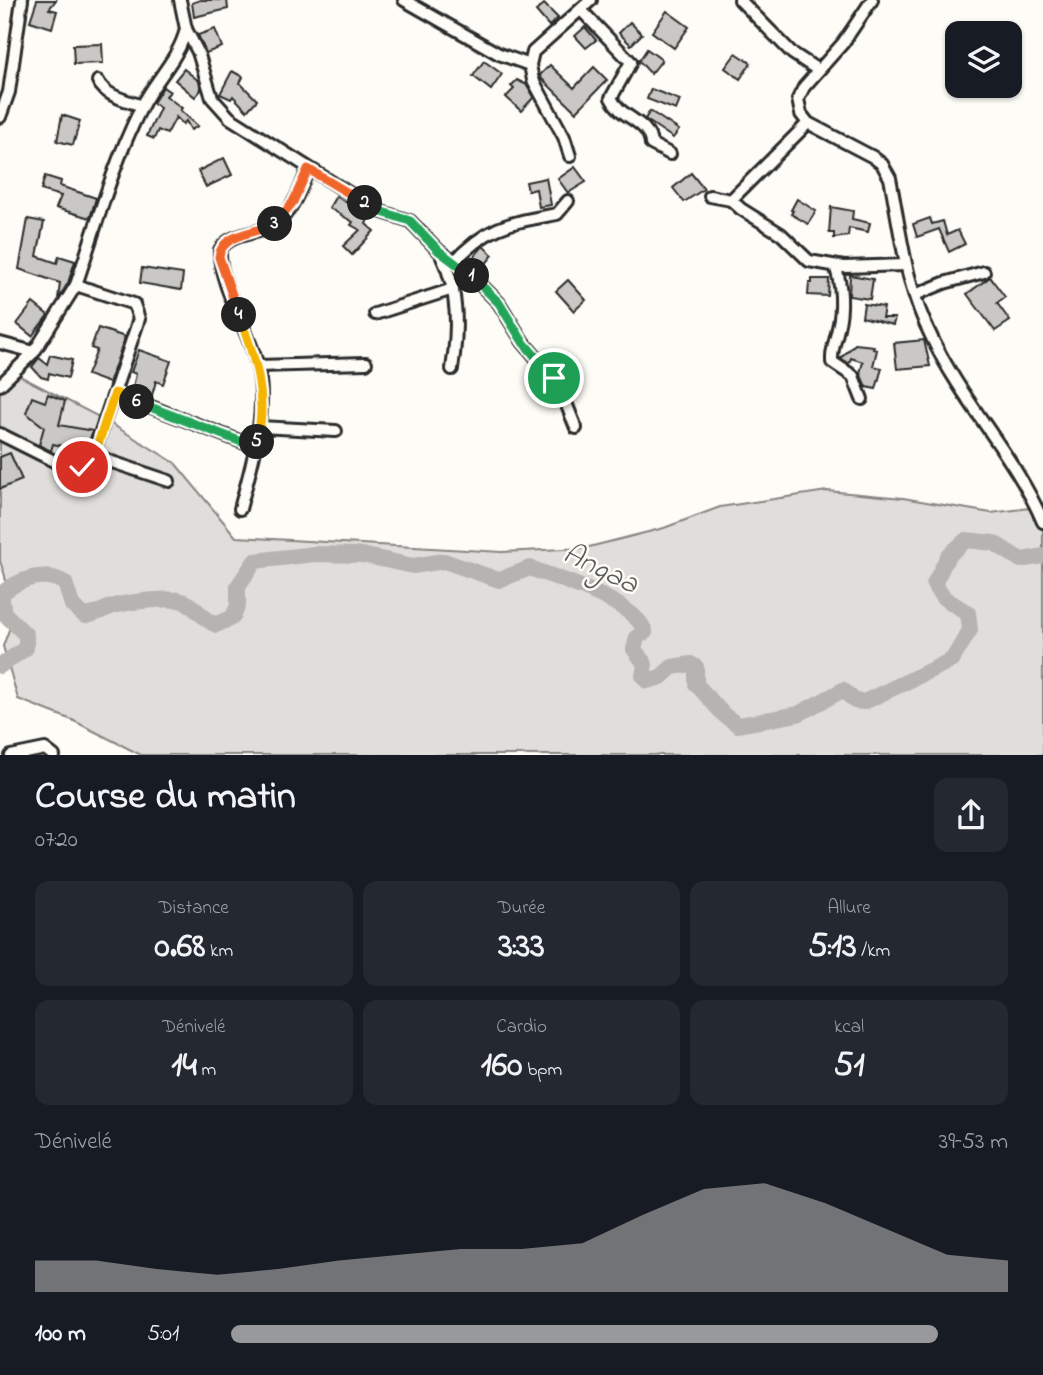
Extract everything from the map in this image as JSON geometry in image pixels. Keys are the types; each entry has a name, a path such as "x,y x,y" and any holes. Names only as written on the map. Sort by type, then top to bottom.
{"street":[{"path":"0,117 9,92 22,0"},
{"path":"180,0 187,29 198,51 212,98 230,118 376,210 410,221 439,251 468,272 499,303 523,342 558,383 576,428"},
{"path":"404,0 499,54 530,65"},
{"path":"570,156 564,136 533,80 530,65 533,52 592,0"},
{"path":"872,0 843,43 818,70 798,99 801,114 808,123 882,164 890,178 905,265 930,336 949,370 1040,505 1043,522"},
{"path":"745,2 792,52 818,70"},
{"path":"581,10 631,62 611,98 614,103 626,118 637,122 649,132 651,144 670,154"},
{"path":"0,385 34,352 76,285 120,157 142,106 173,59 187,29"},
{"path":"98,81 102,88 112,95 142,106"},
{"path":"731,200 808,123"},
{"path":"240,509 262,418 257,366 227,282 220,250 228,240 276,223 293,202 308,169"},
{"path":"710,196 731,200 740,209 781,234 809,261 835,266 905,265"},
{"path":"453,262 490,230 512,222 557,214 568,201"},
{"path":"439,251 448,269 453,289 457,339 452,369"},
{"path":"835,266 841,283 841,314 831,353 832,362 853,376 862,399"},
{"path":"915,295 984,272"},
{"path":"0,434 66,467 82,467 94,456 138,325 138,310 134,304 76,285"},
{"path":"375,314 453,289"},
{"path":"0,343 34,352"},
{"path":"257,366 366,363"},
{"path":"115,393 255,447"},
{"path":"260,427 336,431"},
{"path":"94,456 169,481"},
{"path":"11,755 45,749 54,755"}],"shaded area":[{"path":"14,373 105,420 175,463 236,537 502,552 585,548 664,528 720,507 827,491 903,498 991,513 1037,507 1043,503 1043,755 141,755 72,720 18,699 3,646 10,627 5,576 0,561 0,385"}],"building":[{"path":"37,0 56,0 49,9 57,11 52,28 30,21"},
{"path":"200,0 227,0 228,9 194,17 192,3"},
{"path":"544,4 558,18 549,26 536,11"},
{"path":"667,11 689,27 674,48 652,32"},
{"path":"630,22 642,34 631,45 619,33"},
{"path":"585,27 596,40 586,48 575,36"},
{"path":"215,29 222,47 206,53 198,35"},
{"path":"102,44 103,63 74,64 73,45"},
{"path":"647,49 662,60 651,74 639,61"},
{"path":"736,53 751,63 740,79 725,68"},
{"path":"484,61 502,74 491,90 473,76"},
{"path":"550,65 574,88 594,67 607,80 576,112 541,78 540,75"},
{"path":"184,69 199,81 201,90 195,97 175,80"},
{"path":"232,71 243,77 240,83 257,100 247,111 233,96 231,99 220,94"},
{"path":"517,80 527,85 534,97 521,111 506,97 514,89 511,86"},
{"path":"163,87 170,92 166,96 182,108 180,110 198,126 191,130 186,121 183,124 176,117 167,134 158,130 154,139 147,136 160,108 153,103"},
{"path":"651,89 680,100 676,110 647,99"},
{"path":"650,111 679,130 673,138 645,119"},
{"path":"62,115 80,121 73,145 57,141"},
{"path":"224,158 232,175 206,187 198,171"},
{"path":"575,167 586,182 568,193 558,179"},
{"path":"691,173 704,189 684,202 673,188"},
{"path":"45,176 61,181 60,186 96,198 90,218 56,208 61,196 41,190"},
{"path":"546,178 551,205 539,207 536,189 528,191 526,182"},
{"path":"336,196 369,217 366,224 374,231 352,255 343,246 360,230 351,225 353,222 329,208"},
{"path":"797,199 816,211 808,224 791,214"},
{"path":"831,207 853,211 852,219 870,223 868,232 849,228 848,236 834,238 834,233 829,233"},
{"path":"930,218 932,224 943,221 947,235 958,230 965,244 949,252 939,229 917,237 913,224"},
{"path":"28,219 44,222 37,256 57,263 59,256 75,261 68,283 58,299 60,283 19,269"},
{"path":"483,246 493,255 484,266 472,259"},
{"path":"142,268 183,274 181,290 140,283"},
{"path":"850,275 873,279 870,299 849,296"},
{"path":"990,277 1005,297 997,303 1010,321 995,331 967,294"},
{"path":"812,279 829,279 828,296 808,295"},
{"path":"568,280 586,300 574,311 556,291"},
{"path":"33,303 48,315 32,336 17,324"},
{"path":"864,304 884,307 882,318 895,318 893,325 862,317"},
{"path":"98,328 125,337 109,383 87,375 97,350 91,348"},
{"path":"924,340 930,366 897,369 894,343"},
{"path":"855,344 874,346 873,349 877,350 873,366 882,368 876,389 866,387 860,373 863,362 851,358 849,364 841,358"},
{"path":"139,350 171,361 163,384 156,381 151,399 132,391 136,374 131,372"},
{"path":"50,355 72,360 68,378 49,373 48,379 41,377 32,367 39,358 47,364"},
{"path":"48,394 65,401 59,425 93,431 83,456 73,454 74,449 53,444 51,451 39,445 44,427 26,413 32,397 45,402"},
{"path":"10,453 22,480 0,489 0,457"}],"waterway":[{"name":"Angaa","path":"0,666 26,648 26,635 4,613 1,594 32,578 48,577 65,583 72,605 85,616 125,604 179,600 189,604 216,625 233,617 238,605 238,586 255,561 314,554 362,555 413,566 444,561 499,580 530,568 612,601 639,621 645,632 637,637 634,649 645,664 643,676 647,681 661,677 672,667 691,664 696,667 696,684 724,715 738,725 798,714 843,690 855,701 864,702 952,660 970,630 968,613 944,598 934,584 948,556 966,540 994,543 1021,560 1043,556"}],"route":[{"path":"82,467 94,456 115,393 255,447 262,418 257,366 219,257 220,250 228,240 267,228 286,214 308,169 376,210 410,221 439,251 468,272 499,303 523,342 554,378"}]}
